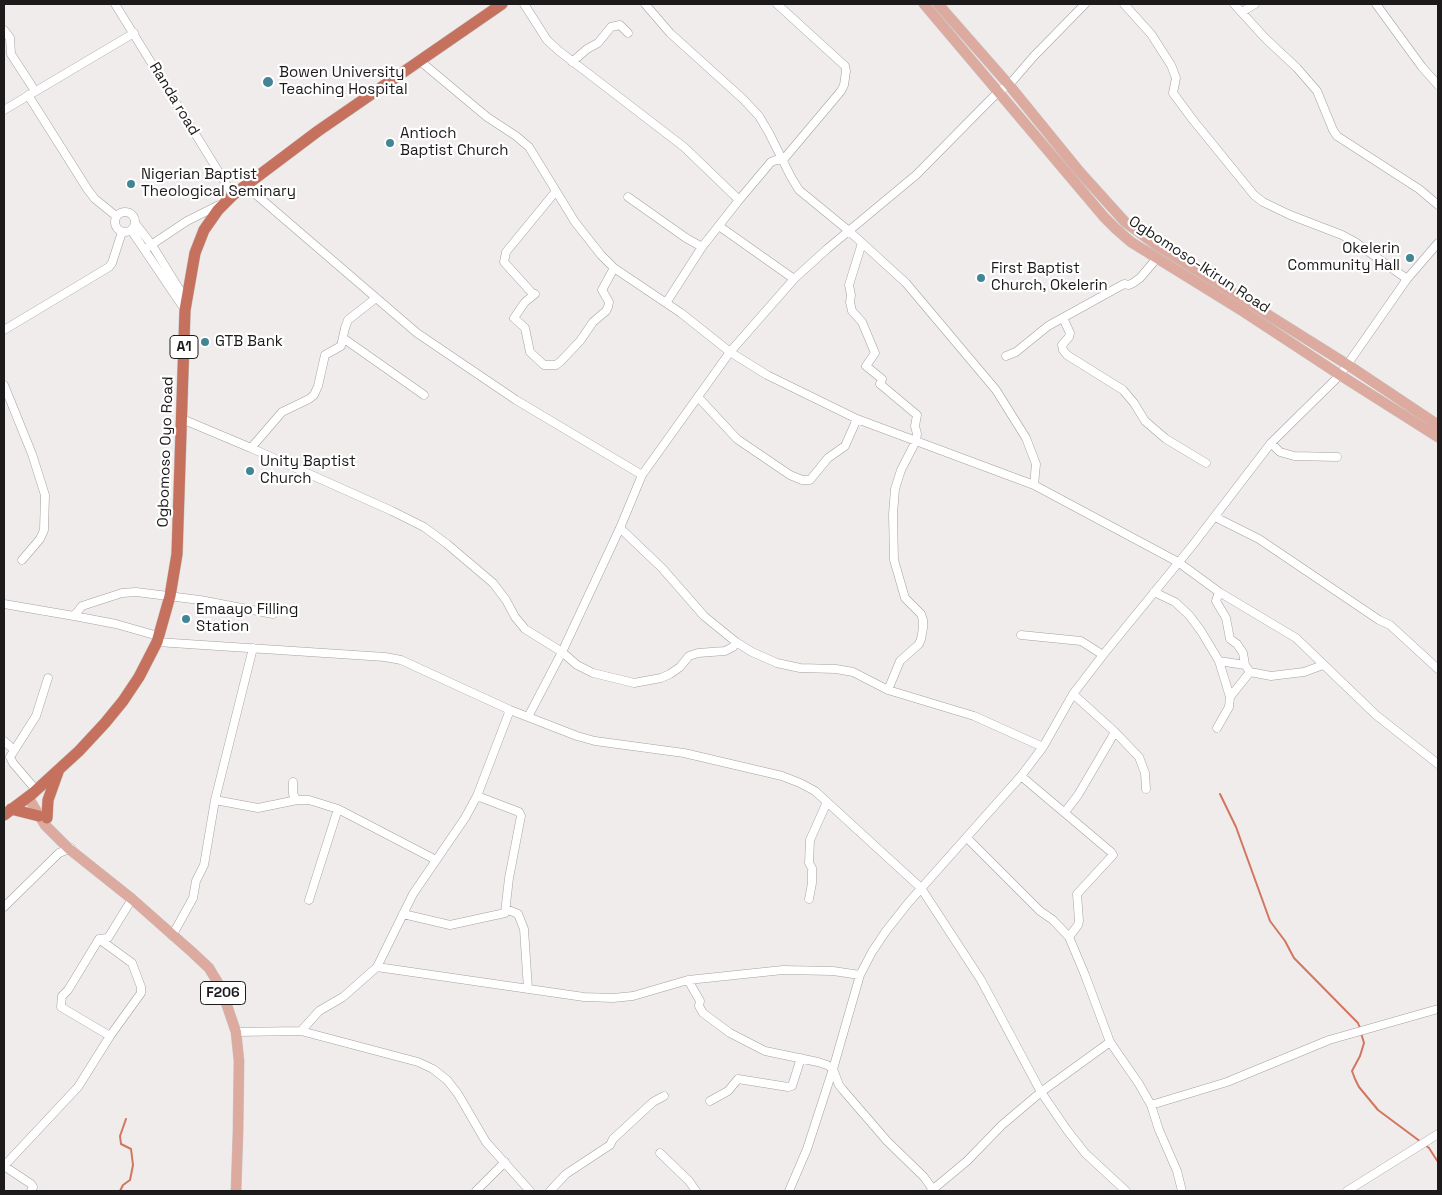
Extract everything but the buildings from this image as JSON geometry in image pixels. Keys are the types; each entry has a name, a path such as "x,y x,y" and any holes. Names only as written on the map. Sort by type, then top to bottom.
{"highway":[{"name":"Ogbomoso Oyo Road","path":"32,794 79,751 123,701 139,676 158,639 170,596 177,554 186,305 195,254 204,230 218,210 230,198 318,131 502,4"},
{"path":"8,812 43,817 50,791 59,769"},
{"name":"A1","path":"8,812 32,794"}],"main road":[{"name":"Ogbomoso-Ikirun Road","path":"924,4 1104,218 1131,242 1241,310 1438,437"},
{"name":"Ogbomoso-Ikirun Road","path":"938,4 1009,85 1079,171 1125,222 1155,244 1348,365 1438,425"},
{"name":"F206","path":"32,794 45,825 192,952 209,968 221,988 236,1032 239,1061 236,1191"}],"street":[{"name":"Randa road","path":"115,4 134,33 230,198"},
{"path":"524,4 547,40 572,62 684,147 739,200"},
{"path":"645,4 670,33 743,98 759,116 799,190 849,231 906,283 996,390 1026,438 1033,455 1036,464 1034,485"},
{"path":"666,303 702,246 739,200 771,162 783,160 841,91 846,71 845,66 777,4"},
{"path":"528,717 562,652 620,528 642,475 730,352 794,279 827,248 916,175 999,91 1009,85 1034,56 1085,4"},
{"path":"1124,4 1152,34 1171,65 1176,78 1173,93 1192,120 1254,195 1263,202 1284,212 1348,238 1407,279"},
{"path":"1234,4 1317,91 1337,136 1419,190 1438,205"},
{"path":"1242,12 1255,4"},
{"path":"1376,4 1422,67 1438,85"},
{"path":"572,62 587,49 598,43 612,27 620,25 628,33"},
{"path":"4,30 10,38 11,54 88,190 95,199 116,216"},
{"path":"4,110 134,33"},
{"path":"420,61 487,117 529,147 575,222 614,268 666,303 730,352 767,375 857,419 1034,485 1178,562 1219,592 1296,638 1376,715 1438,764"},
{"path":"246,186 417,333 463,366 516,400 642,475"},
{"path":"556,191 506,252 504,262 535,294 525,302 514,318 525,328 530,352 544,364 556,365 560,362 608,307 609,302 602,290 614,268"},
{"path":"628,197 686,238 702,246"},
{"path":"148,247 186,222 230,198"},
{"path":"122,232 115,225 116,216 121,212 127,212 134,217 133,227 186,305"},
{"path":"719,226 794,279"},
{"path":"4,330 109,267 122,232 133,227"},
{"path":"862,243 849,285 852,311 862,322 875,353 866,366 882,379 880,384 917,414 915,426 918,434 916,441 901,470 895,488 893,508 894,560 905,598 921,614 923,628 919,644 900,661 888,690"},
{"path":"789,1191 807,1149 833,1069 860,975 886,931 921,888 1021,776 1042,747 1073,694 1103,655 1215,517 1271,444 1340,375 1407,279 1438,244"},
{"path":"1006,356 1016,352 1048,326 1124,284 1129,285 1133,283 1140,278 1157,258"},
{"path":"251,448 282,412 314,395 325,355 341,346 344,328 348,320 376,298"},
{"path":"1063,318 1070,333 1062,345 1067,355 1123,390 1149,425 1166,439 1206,463"},
{"path":"343,338 424,395"},
{"path":"4,385 32,454 45,494 44,530 40,539 22,560"},
{"path":"698,397 737,439 790,476 802,480 810,480 828,458 845,446 857,419"},
{"path":"182,419 251,448 424,527 493,583 525,629 562,652 577,665 593,673 634,683 661,678 680,667 689,656 698,653 725,651 736,642"},
{"path":"1271,444 1280,452 1294,456 1337,457"},
{"path":"1215,517 1259,539 1379,620 1390,625 1438,669"},
{"path":"620,528 652,557 704,616 736,642 752,652 777,663 800,668 836,669 853,672 888,690 974,716 1042,747"},
{"path":"74,616 82,606 128,592 200,600 273,614"},
{"path":"1154,592 1175,602 1189,615 1202,631 1219,661 1230,697 1229,707 1217,728"},
{"path":"1219,592 1216,601 1226,618 1230,639 1237,644 1243,653 1248,669"},
{"path":"4,604 116,624 158,639 252,648 385,657 401,660 510,710 577,736 595,741 684,753 782,776 800,783 815,791 921,888 981,980 1041,1092 1067,1130 1085,1152 1126,1191"},
{"path":"1021,635 1081,641 1103,655"},
{"path":"172,936 193,898 196,881 204,865 216,800 252,648"},
{"path":"1219,661 1271,676 1304,672 1323,665"},
{"path":"1230,697 1248,669"},
{"path":"32,794 10,757 36,716 48,678"},
{"path":"1073,694 1115,732 1139,757 1145,773 1146,789"},
{"path":"301,1030 319,1010 343,997 377,967 413,894 465,818 477,796 510,710"},
{"path":"1064,812 1078,794 1115,732"},
{"path":"4,741 14,750"},
{"path":"1021,776 1111,852 1113,856 1077,894 1079,921 1069,936"},
{"path":"293,782 293,794 298,800"},
{"path":"403,914 450,925 505,913 509,878 521,816 520,812 477,796"},
{"path":"216,800 258,808 298,800 309,800 338,809 436,860"},
{"path":"810,899 812,870 809,863 810,840 827,802"},
{"path":"309,900 338,809"},
{"path":"967,838 1040,911 1053,920 1069,936 1110,1042 1140,1084 1151,1105 1159,1130 1177,1171 1182,1191"},
{"path":"4,907 59,853 74,851"},
{"path":"99,939 108,938 132,899"},
{"path":"506,909 518,914 524,929 528,989"},
{"path":"99,939 68,990 62,996 61,1006 110,1036"},
{"path":"31,1191 31,1184 4,1166 78,1087 110,1036 141,992 141,986 132,964 99,939"},
{"path":"377,967 584,997 613,998 633,996 688,980 783,970 833,971 860,975"},
{"path":"688,980 700,1001 699,1006 703,1013 730,1033 765,1051 802,1058 827,1065 833,1069 843,1090 887,1141 924,1177 933,1191 1002,1125 1041,1092 1110,1042"},
{"path":"1151,1105 1227,1082 1329,1040 1438,1009"},
{"path":"236,1032 301,1030 418,1062 433,1069 448,1080 486,1142 530,1191"},
{"path":"710,1101 728,1091 738,1079 788,1087 792,1086 802,1058"},
{"path":"550,1191 566,1174 610,1145 613,1139 653,1102 664,1096"},
{"path":"1347,1191 1417,1147 1429,1142 1438,1134"},
{"path":"660,1153 696,1191"},
{"path":"476,1191 505,1162"}],"waterway":[{"path":"1220,794 1236,827 1270,921 1285,941 1294,958 1358,1023 1360,1028"},
{"path":"1361,1033 1364,1043 1352,1071 1359,1087 1378,1110 1421,1142"},
{"path":"120,1191 123,1185 130,1180 133,1165 131,1149 121,1144 120,1136 126,1119"},
{"path":"1425,1145 1438,1162"}],"place":[{"name":"Bowen University Teaching Hospital","path":"268,82"},
{"name":"Antioch Baptist Church","path":"390,143"},
{"name":"Nigerian Baptist Theological Seminary","path":"131,184"},
{"name":"Okelerin Community Hall","path":"1410,258"},
{"name":"First Baptist Church, Okelerin","path":"981,278"},
{"name":"GTB Bank","path":"205,342"},
{"name":"Unity Baptist Church","path":"250,471"},
{"name":"Emaayo Filling Station","path":"186,619"}]}
